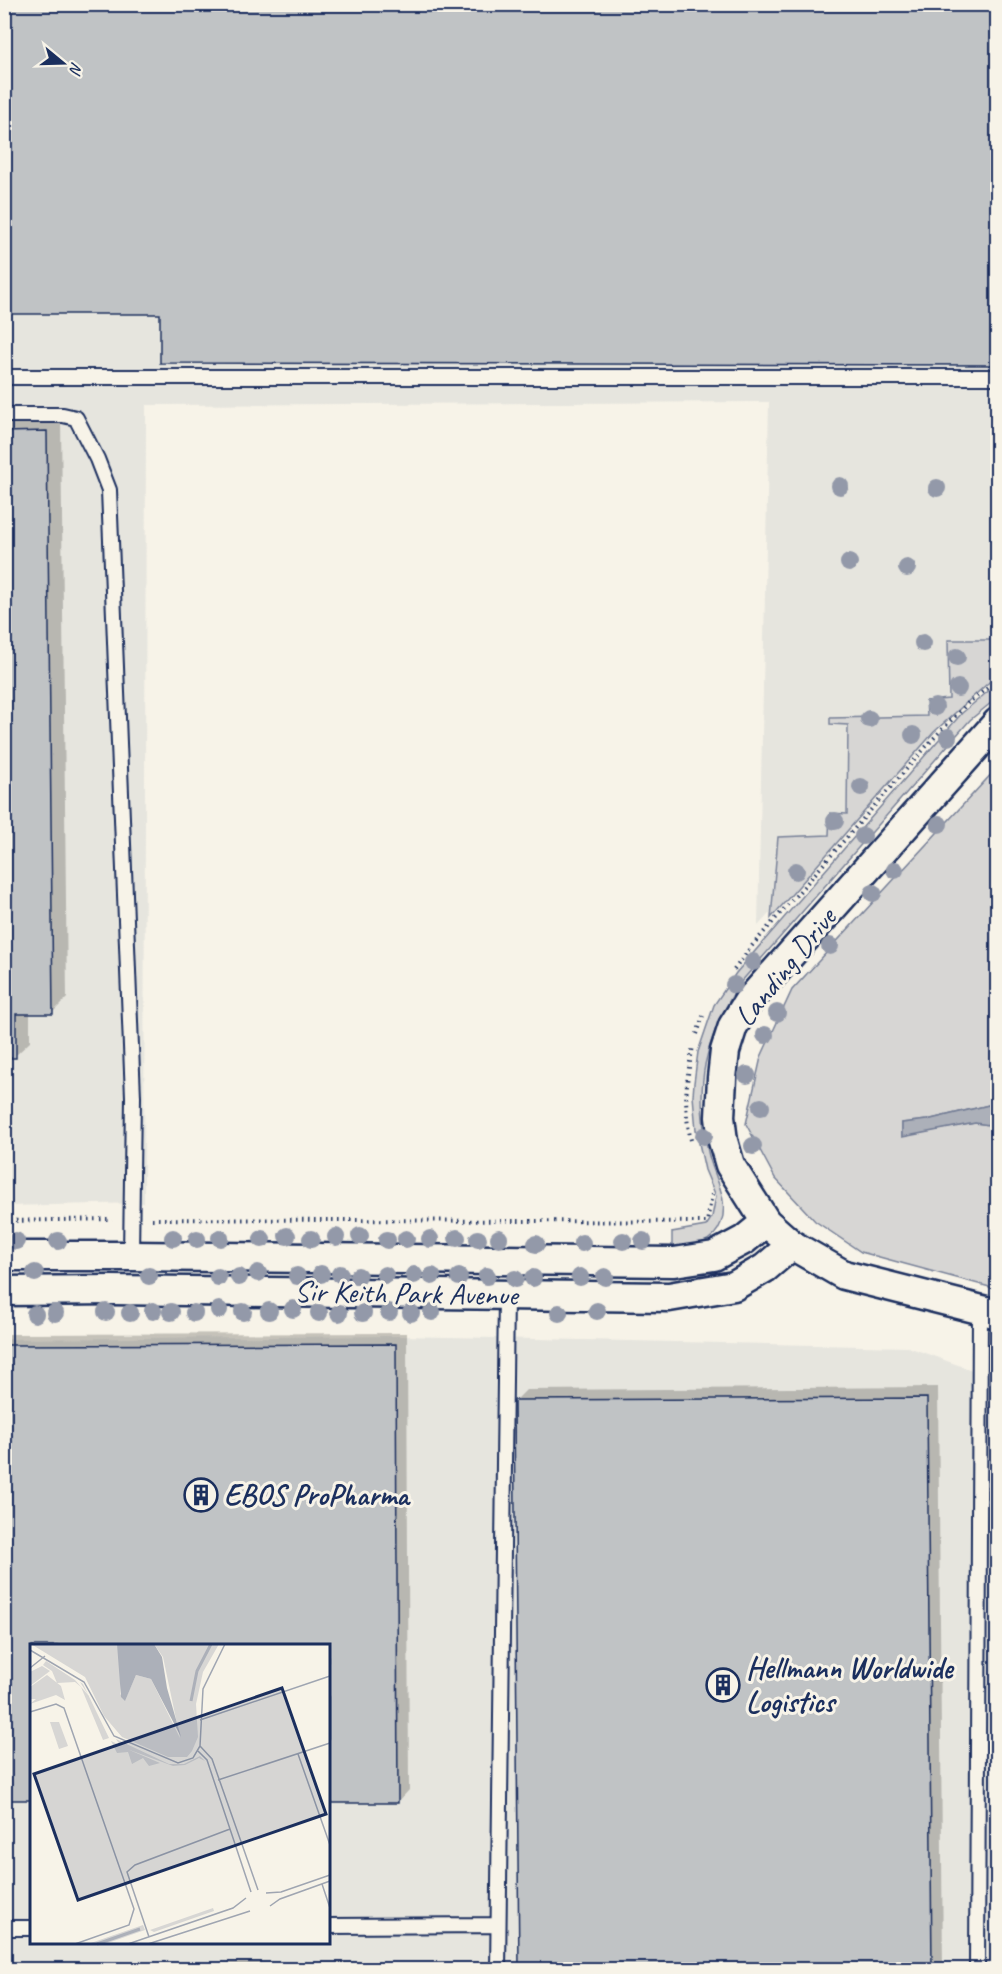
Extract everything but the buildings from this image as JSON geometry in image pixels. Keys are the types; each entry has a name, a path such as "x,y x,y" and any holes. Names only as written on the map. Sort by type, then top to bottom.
{"street":[{"name":"Landing Drive","path":"989,1312 844,1275 792,1245 766,1222 730,1166 723,1141 720,1117 725,1051 733,1026 748,1002 998,722"},
{"name":"Sir Keith Park Avenue","path":"4,1256 674,1262 714,1256 744,1240 766,1222"},
{"name":"Sir Keith Park Avenue","path":"4,1290 669,1297 734,1286 765,1268 792,1245"}],"lane":[{"path":"4,377 998,377"},
{"path":"4,415 63,415 76,418 98,459 109,490 133,1097 131,1256"},
{"path":"498,1970 506,1295"},
{"path":"978,1970 989,1312"},
{"path":"330,1926 497,1925"},
{"path":"4,1928 30,1928"}],"path":[{"path":"730,975 750,948 933,740 968,703 998,680"},
{"path":"692,1144 686,1119 687,1072 700,1021 706,1012"},
{"path":"4,1221 131,1219 707,1222 712,1190"}],"shaded area":[{"path":"4,5 997,5 997,666 963,693 837,839 758,926 769,402 146,405 144,1203 5,1206"},
{"path":"948,640 997,640 997,675 934,732 771,918 778,837 829,835 830,813 847,814 848,725 830,724 830,718 927,716 926,701 949,699"},
{"path":"997,684 997,698 970,720 740,983 710,1044 702,1084 704,1128 708,1152 722,1196 721,1223 708,1240 695,1245 672,1248 672,1232 706,1226 712,1217 716,1196 705,1170 696,1130 693,1096 698,1052 714,1005 736,973 962,713"},
{"path":"997,768 997,1103 927,1120 902,1123 902,1136 975,1123 997,1126 997,1289 861,1252 815,1221 775,1178 746,1124 761,1057 792,990"},
{"path":"997,1103 997,1126 975,1123 902,1137 902,1123 927,1120"},
{"path":"401,1336 908,1347 997,1379 997,1969 5,1969 4,1339"}],"place":[{"name":"EBOS ProPharma","path":"201,1495"},
{"name":"Hellmann Worldwide Logistics","path":"723,1685"}]}
